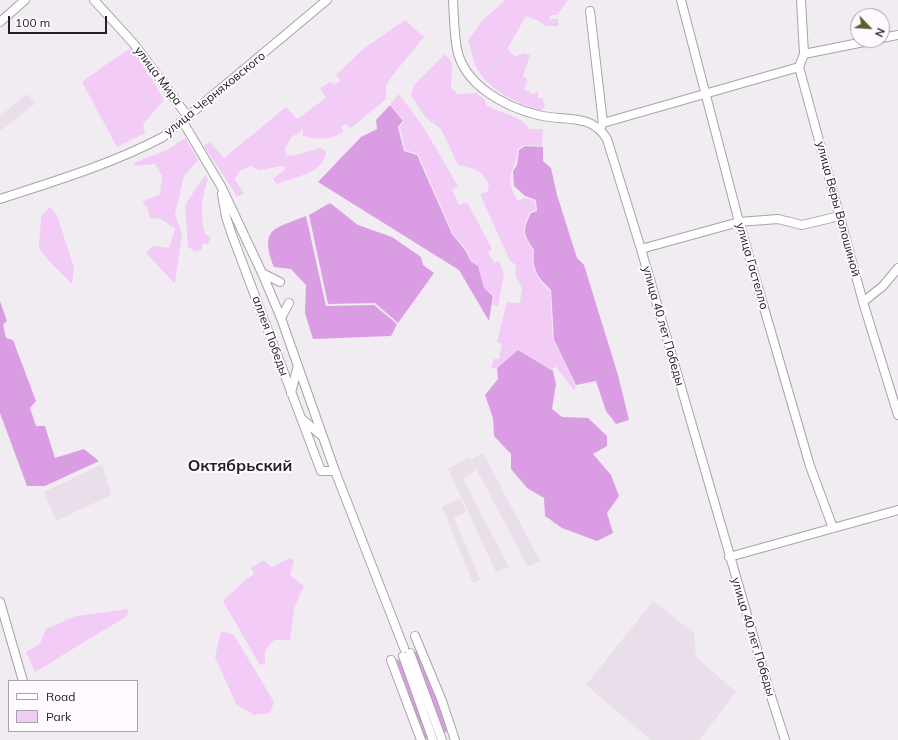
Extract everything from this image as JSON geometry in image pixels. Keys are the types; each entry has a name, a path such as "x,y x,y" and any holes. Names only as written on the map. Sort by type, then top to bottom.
{"street":[{"path":"0,22 25,0"},
{"name":"улица Мира","path":"94,0 134,44 186,119 238,219 262,273 270,298 281,318 309,402 406,653"},
{"name":"улица Черняховского","path":"0,199 46,184 144,148 163,137 327,0"},
{"path":"452,0 457,50 464,67 477,84 495,98 538,116 582,120 602,126 704,94 800,67 804,54 801,0"},
{"name":"улица Гастелло","path":"681,0 704,94 739,222 810,466 833,528"},
{"path":"590,11 602,126"},
{"path":"804,54 850,45"},
{"name":"улица Веры Волошиной","path":"800,67 863,302 898,415"},
{"name":"улица 40 лет Победы","path":"602,126 641,249 729,557 785,740"},
{"name":"аллея Победы","path":"221,186 226,217 232,235 321,471 335,471"},
{"path":"641,249 739,222 778,218 802,225 840,216"},
{"path":"232,235 238,219"},
{"path":"863,302 883,286 898,268"},
{"path":"262,273 280,282"},
{"path":"270,298 280,294"},
{"path":"281,318 289,303"},
{"path":"291,393 298,368"},
{"path":"297,407 309,402"},
{"path":"300,417 323,437"},
{"path":"729,557 898,510"},
{"path":"0,602 23,680"},
{"path":"415,636 442,701 455,740"},
{"path":"406,653 433,740"},
{"path":"406,653 442,740"},
{"path":"391,660 421,740"}],"shaded area":[{"path":"27,94 36,103 0,131 0,116"},
{"path":"390,105 403,121 398,127 404,151 417,155 452,234 466,251 471,262 478,266 484,288 493,296 489,321 459,270 318,182 361,137 377,129 376,120"},
{"path":"525,146 543,147 543,161 551,168 557,195 577,258 584,265 618,375 629,420 616,424 606,411 596,381 576,385 554,340 551,290 536,272 534,250 525,232 526,224 531,213 537,211 536,200 525,196 514,186 513,171 517,165 519,150"},
{"path":"330,203 358,225 392,237 421,257 423,265 434,273 398,323 375,303 328,304 309,215"},
{"path":"306,216 326,306 374,305 397,324 391,336 313,339 305,313 306,285 291,269 274,267 268,244 269,237 272,232 285,224"},
{"path":"0,301 7,321 3,325 6,338 13,340 36,401 30,408 36,426 45,426 55,458 84,449 99,461 45,486 27,486 0,413"},
{"path":"518,350 553,371 556,384 552,409 562,417 588,418 607,436 607,446 593,454 611,475 619,496 607,513 613,533 597,541 562,528 545,516 544,498 527,488 511,469 511,454 494,436 493,418 485,395 498,379 497,368"},
{"path":"483,453 540,561 528,567 471,459"},
{"path":"469,457 476,470 463,479 509,567 496,572 448,469"},
{"path":"102,464 111,495 56,521 44,492"},
{"path":"460,498 466,512 454,518 480,579 473,583 442,507"},
{"path":"653,601 694,633 696,657 736,692 699,740 651,740 586,685"},
{"path":"419,649 448,731 441,734 414,653"},
{"path":"396,659 403,662 431,737 425,740"}],"green space":[{"path":"505,0 568,0 557,15 551,15 549,19 558,19 558,26 545,26 539,21 526,16 507,49 515,57 523,53 530,55 523,76 528,80 524,89 533,94 538,91 538,98 543,98 545,106 541,111 522,104 494,88 480,73 474,61 468,40 482,21"},
{"path":"405,20 424,37 392,76 386,86 386,99 351,128 345,124 341,127 343,132 334,137 319,139 303,136 303,129 298,134 292,136 285,149 287,156 320,148 326,151 325,158 321,164 308,173 277,184 273,179 285,169 283,166 259,170 251,166 240,171 235,179 244,194 237,196 204,146 210,142 224,158 286,107 297,119 326,98 320,88 330,82 336,84 341,80 336,75 362,50"},
{"path":"133,47 164,100 143,124 145,133 117,147 82,82"},
{"path":"445,54 452,63 451,88 458,94 476,93 485,100 486,105 515,117 530,129 543,129 542,146 524,145 518,149 510,180 511,186 518,201 524,198 535,201 536,210 530,212 525,224 524,232 533,250 533,263 536,273 541,282 550,291 553,340 576,386 574,390 555,366 552,370 518,350 496,368 491,367 494,359 499,359 502,344 497,342 507,302 520,303 522,288 515,274 516,265 510,261 480,194 487,192 489,185 487,180 477,170 458,165 441,129 426,118 411,95 414,85"},
{"path":"399,94 424,128 458,186 452,190 459,205 467,202 492,249 488,252 494,263 499,261 504,274 498,306 493,305 494,295 484,288 478,266 471,262 467,250 453,234 418,154 405,150 400,127 404,121 390,104"},
{"path":"185,138 198,160 184,176 175,214 182,233 175,284 146,253 153,246 169,248 175,229 161,219 150,218 147,207 142,202 160,194 162,176 155,164 133,166 136,162 167,150"},
{"path":"205,175 208,179 204,193 202,219 205,234 211,238 207,245 203,243 201,250 196,252 188,247 185,205"},
{"path":"50,207 57,215 74,268 72,284 50,262 39,248 41,216"},
{"path":"291,558 294,561 290,575 304,586 294,608 290,640 274,640 265,651 265,664 260,665 223,601 244,581 254,574 251,568 264,560 271,567"},
{"path":"128,609 127,616 35,672 26,652 40,644 46,629 76,616"},
{"path":"221,631 234,635 274,702 270,713 254,715 236,704 215,657"}],"district":[{"name":"Октябрьский","path":"240,466"}]}
